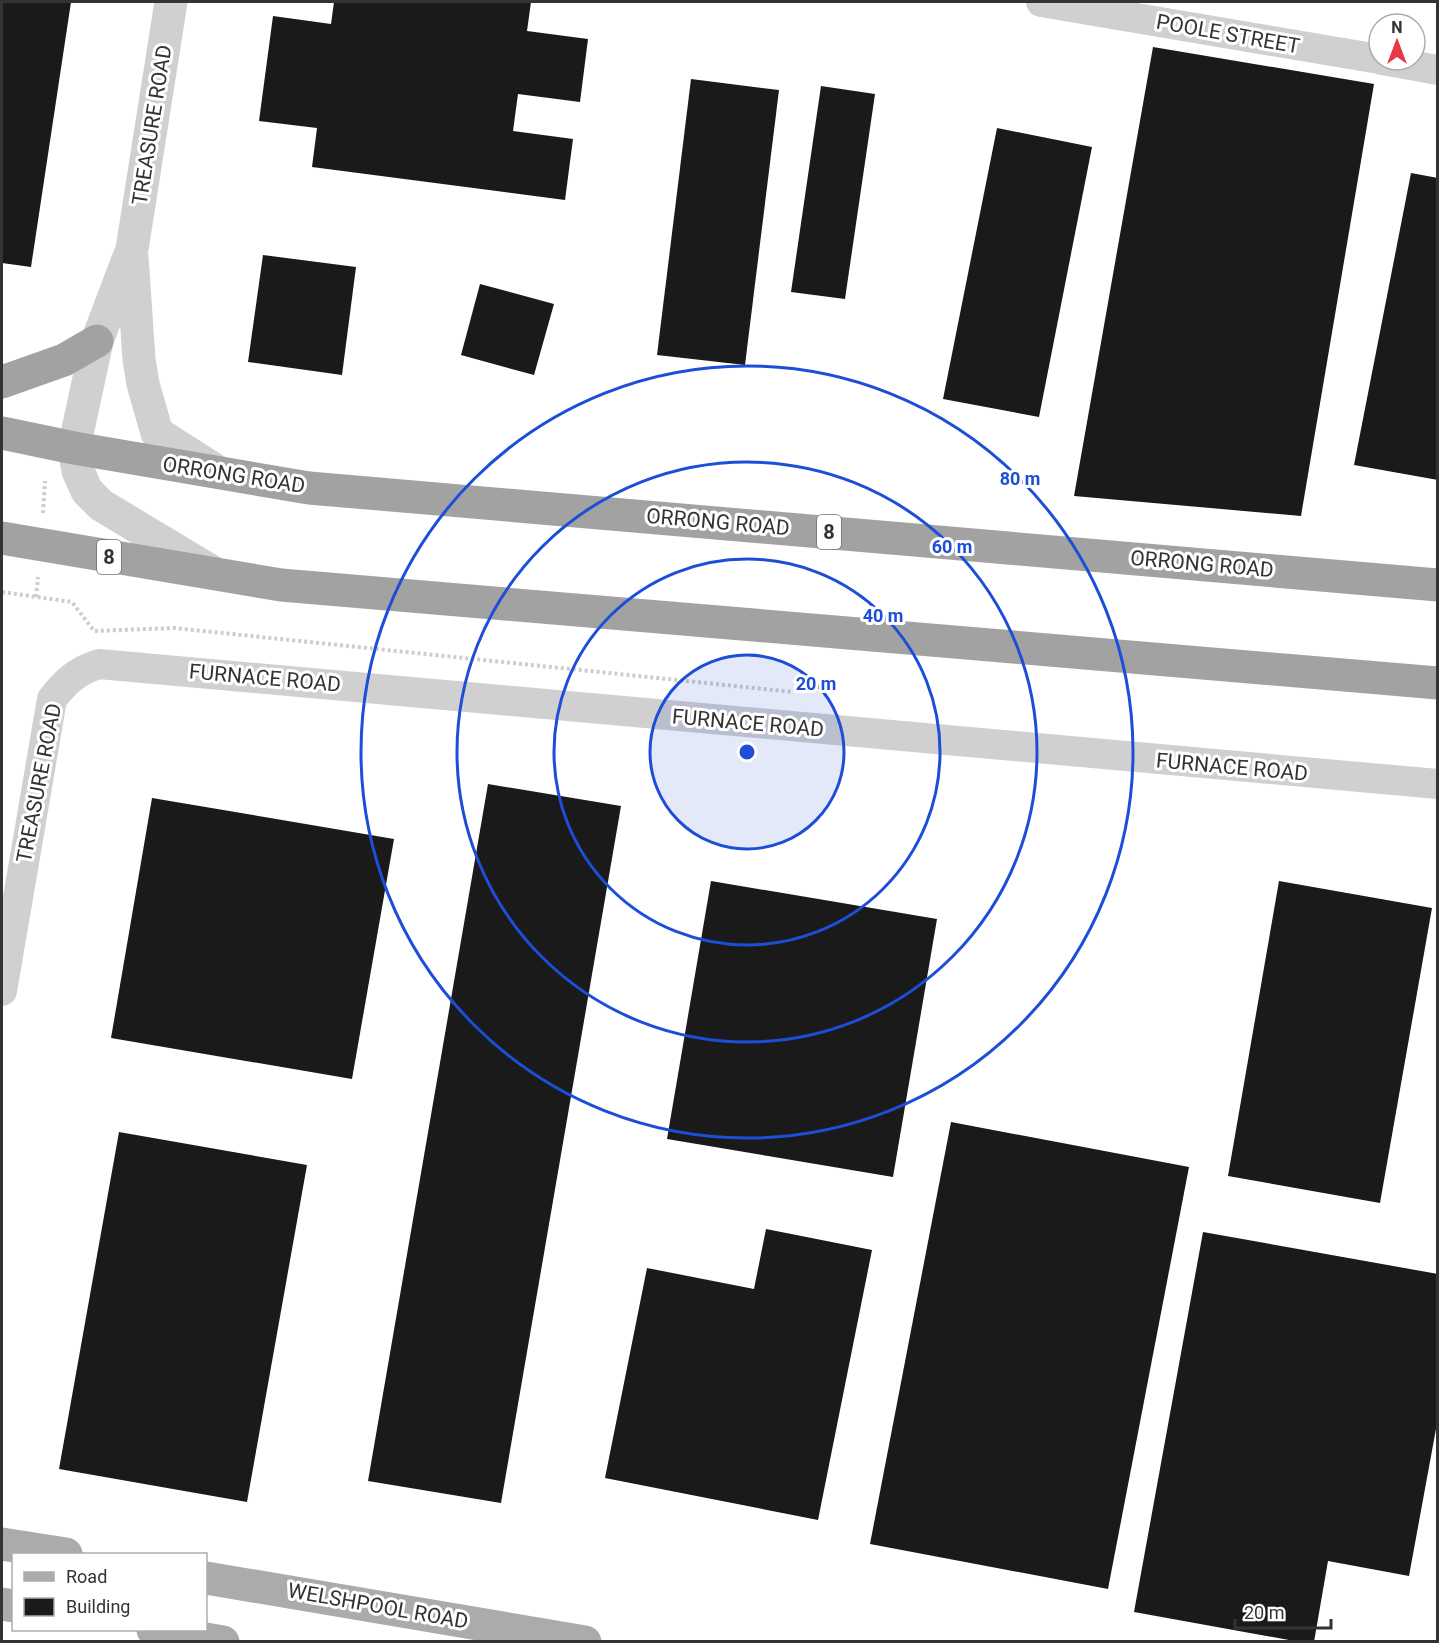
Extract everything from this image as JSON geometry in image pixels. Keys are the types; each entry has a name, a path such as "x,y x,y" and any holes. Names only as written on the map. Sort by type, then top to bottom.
{"highway":[{"path":"2,382 64,360 97,341"},
{"name":"ORRONG ROAD","path":"2,433 74,448 309,488 1437,585"},
{"name":"8","path":"2,538 281,585 1437,682"}],"main road":[{"path":"2,1544 60,1553"},
{"name":"WELSHPOOL ROAD","path":"207,1578 585,1641"},
{"path":"165,1631 223,1641"}],"street":[{"name":"TREASURE ROAD","path":"171,2 132,249 97,341 74,448 78,471 87,491 101,505 218,575"},
{"name":"POOLE STREET","path":"1041,2 1367,58"},
{"name":"TREASURE ROAD","path":"132,249 139,359 143,384 157,434 221,473"},
{"name":"FURNACE ROAD","path":"65,682 79,671 99,664 124,665 1437,784"},
{"name":"TREASURE ROAD","path":"2,992 47,722 52,699 65,682"}],"path":[{"path":"36,597 45,480 41,441"},
{"path":"2,592 72,602 94,631 174,628 804,693"}],"building":[{"path":"2,2 71,2 31,267 2,263"},
{"path":"334,2 531,2 527,31 588,39 580,102 518,94 513,131 573,139 565,200 312,167 317,128 259,121 273,16 331,24"},
{"path":"1153,47 1374,84 1301,516 1074,496"},
{"path":"691,79 779,90 745,365 657,355"},
{"path":"821,86 875,94 845,299 791,292"},
{"path":"997,128 1092,147 1039,417 943,399"},
{"path":"1411,173 1438,178 1438,480 1354,465"},
{"path":"263,255 356,267 342,375 248,362"},
{"path":"480,284 554,304 534,375 461,355"},
{"path":"488,784 621,806 501,1503 368,1481"},
{"path":"152,798 394,839 352,1079 111,1038"},
{"path":"711,881 937,919 893,1177 667,1139"},
{"path":"1279,881 1432,908 1380,1203 1228,1176"},
{"path":"951,1122 1189,1167 1108,1589 870,1544"},
{"path":"119,1132 307,1165 247,1502 59,1469"},
{"path":"766,1229 872,1250 818,1520 605,1478 647,1268 754,1289"},
{"path":"1203,1232 1438,1274 1438,1418 1409,1576 1328,1561 1314,1642 1300,1642 1134,1612"}]}
